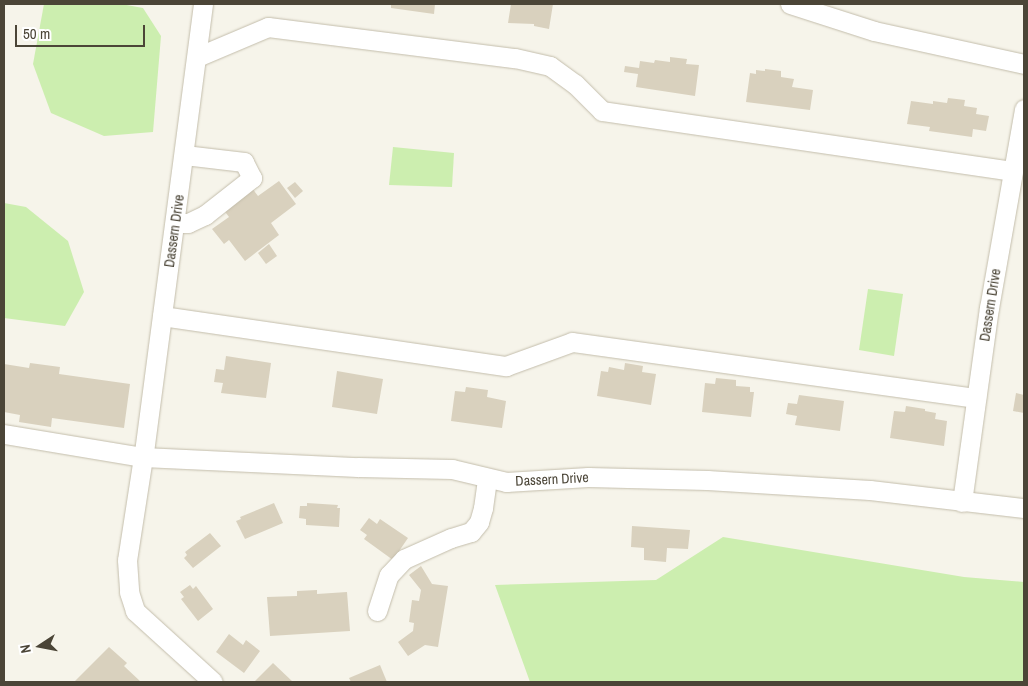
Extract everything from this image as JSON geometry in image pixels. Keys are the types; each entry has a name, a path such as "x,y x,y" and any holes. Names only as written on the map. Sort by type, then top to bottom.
{"street":[{"name":"Dassern Drive","path":"143,457 203,4"},
{"path":"790,4 874,31 1024,64"},
{"path":"197,57 268,27 515,58 550,66 575,84 602,111 1013,171"},
{"name":"Dassern Drive","path":"962,502 989,308 1024,109"},
{"path":"175,223 188,223 205,214 252,178 244,162 184,155"},
{"path":"162,316 506,366 572,342 976,398"},
{"name":"Dassern Drive","path":"4,434 143,457 358,467 452,469 506,482 588,477 707,480 870,490 1024,508"},
{"path":"143,457 127,560 129,592 134,611 213,682"},
{"path":"378,611 389,574 404,559 451,538 471,532 479,522 487,478"}],"green space":[{"path":"44,4 121,4 143,8 161,36 153,132 104,136 51,113 33,64"},
{"path":"393,147 454,153 452,187 389,185"},
{"path":"4,203 26,207 68,241 84,292 65,326 4,318"},
{"path":"868,289 903,294 894,356 859,350"},
{"path":"723,537 964,577 1024,582 1024,682 530,682 495,585 656,580"}],"building":[{"path":"391,4 435,4 434,14 391,8"},
{"path":"511,4 553,4 549,29 534,26 534,24 508,23"},
{"path":"670,57 687,59 686,64 699,65 695,96 636,87 638,74 624,72 625,66 639,68 640,61 654,63 655,60 670,62"},
{"path":"765,69 781,71 781,77 794,79 792,87 813,90 810,110 746,102 750,73 756,74 756,70 765,71"},
{"path":"948,98 965,100 964,106 977,108 976,114 989,116 986,131 973,129 972,137 929,131 930,127 907,124 911,101 933,104 933,101 947,103"},
{"path":"279,181 296,204 271,223 279,235 245,261 229,240 224,244 212,229 229,217 223,209 252,188 258,196"},
{"path":"295,182 303,191 295,198 287,188"},
{"path":"269,244 277,256 266,264 258,253"},
{"path":"226,356 271,363 266,398 221,393 223,383 214,382 216,369 224,370"},
{"path":"30,363 60,367 59,374 130,384 124,428 52,418 51,427 19,422 20,415 4,412 4,364 29,368"},
{"path":"625,363 643,366 642,372 656,374 651,405 597,396 601,371 608,372 609,367 624,370"},
{"path":"337,371 383,379 377,414 332,407"},
{"path":"716,378 736,380 736,386 750,387 750,392 754,392 751,417 702,412 705,383 715,384"},
{"path":"466,387 488,390 487,397 506,401 502,428 451,421 455,391 465,392"},
{"path":"1016,393 1024,395 1024,413 1013,411"},
{"path":"799,395 844,401 840,431 795,425 797,416 786,414 788,403 797,404"},
{"path":"906,406 936,413 935,419 947,421 944,446 890,438 894,411 905,412"},
{"path":"274,503 283,523 245,539 236,521 241,519 240,517"},
{"path":"307,503 338,505 337,508 340,508 339,527 306,525 306,519 299,518 300,506 307,506"},
{"path":"369,518 377,524 380,519 408,538 393,560 364,539 367,535 360,530"},
{"path":"632,526 690,530 688,549 667,548 666,562 644,560 644,548 631,547"},
{"path":"210,533 221,546 193,568 184,558 187,555 185,552"},
{"path":"421,566 432,584 448,586 438,647 425,645 408,656 398,642 413,631 414,623 409,622 412,600 419,601 421,590 409,575"},
{"path":"190,585 193,589 196,586 213,609 198,621 181,599 184,597 180,592"},
{"path":"317,590 317,594 347,592 350,631 270,636 267,597 297,596 297,591"},
{"path":"229,634 243,645 246,640 260,651 244,673 216,652"},
{"path":"109,647 127,663 124,666 141,682 74,682"},
{"path":"273,663 293,682 254,682"},
{"path":"380,665 387,682 351,682 349,678"}]}
